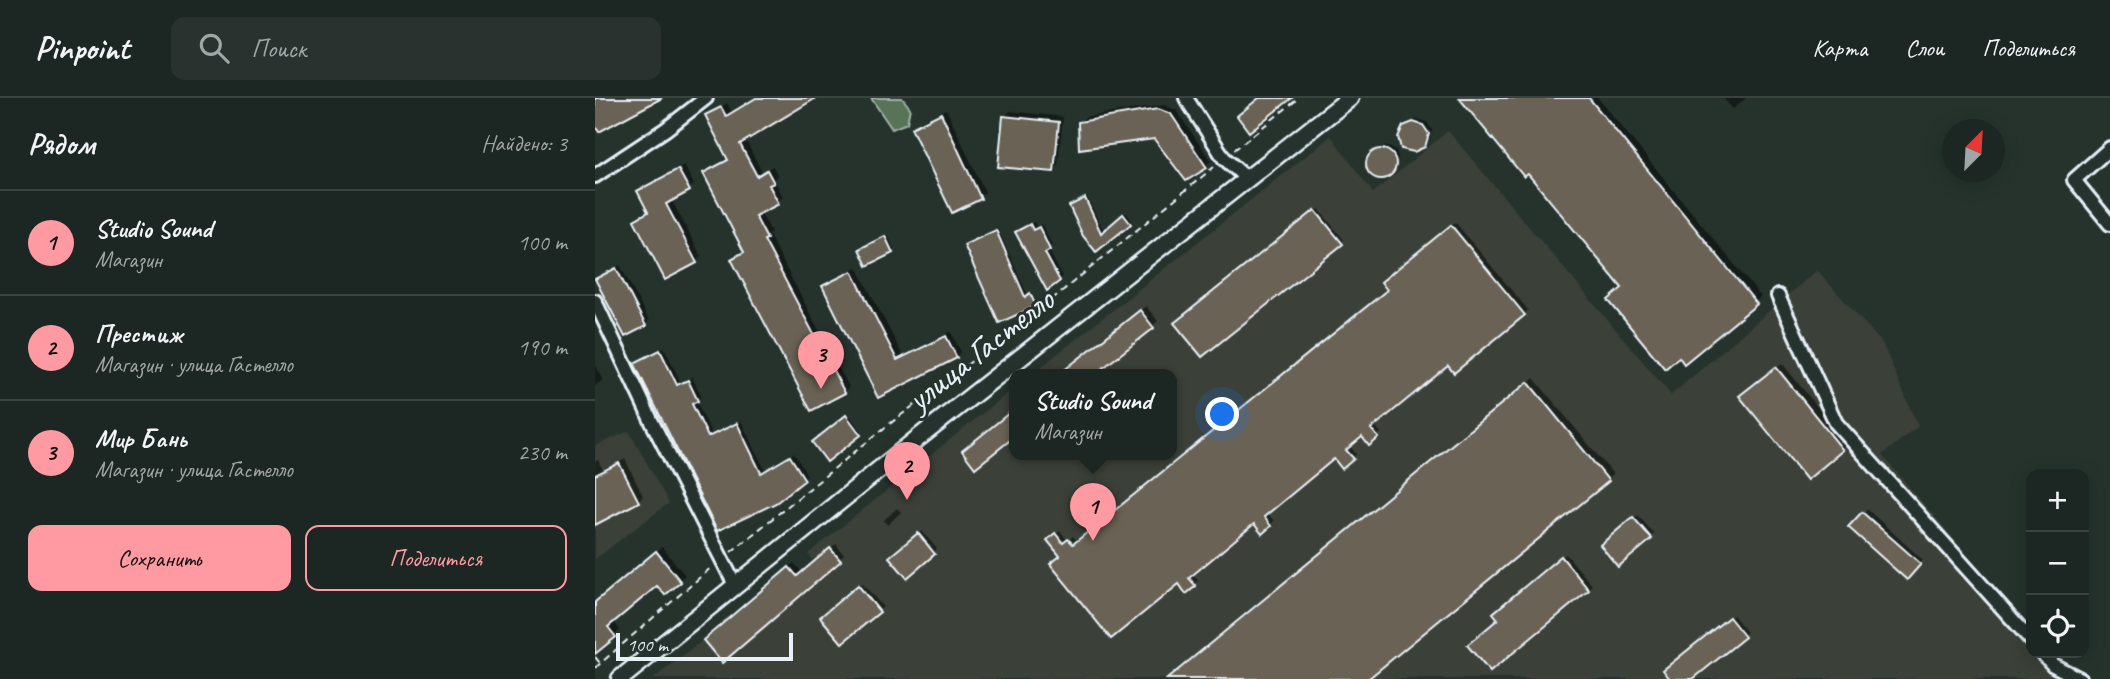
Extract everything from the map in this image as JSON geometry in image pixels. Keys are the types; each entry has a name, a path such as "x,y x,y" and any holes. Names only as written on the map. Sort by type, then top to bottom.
{"main road":[{"name":"улица Гастелло","path":"620,679 1350,98"}],"lane":[{"path":"595,176 666,129 706,98"},
{"path":"1186,98 1224,158 1247,179"},
{"path":"2110,148 2074,180 2110,224"},
{"path":"1778,296 1836,423 2026,634"},
{"path":"595,301 652,422 735,585"},
{"path":"2047,658 2053,665 2080,679"}],"path":[{"path":"595,668 722,559 883,429 1045,305 1299,98"},
{"path":"595,657 600,664"}],"shaded area":[{"path":"1448,131 1671,395 1817,270 1882,343 1918,426 1882,455 2026,624 2026,658 2054,658 2073,679 653,679 703,640 722,662 841,561 830,548 814,561 808,554 1009,392 1009,460 1177,460 1177,369 1039,369 1331,136 1373,193"},
{"path":"629,431 669,503 595,559 595,446"}],"green space":[{"path":"871,98 902,98 910,108 907,123 892,129"}],"building":[{"path":"595,98 662,98 599,132 595,126"},
{"path":"756,98 816,98 740,144 757,176 767,170 774,183 769,185 779,204 755,216 767,239 764,240 845,393 811,411 731,259 744,252 703,173 728,160 705,115 721,107 726,116"},
{"path":"1259,98 1292,98 1249,132 1237,116"},
{"path":"1459,98 1589,98 1757,304 1684,364 1679,357 1665,369 1608,300 1622,288 1528,174 1524,177"},
{"path":"1158,109 1171,114 1207,168 1186,181 1154,139 1079,149 1078,122"},
{"path":"941,113 981,199 952,213 911,128"},
{"path":"1003,116 1059,122 1054,172 998,167"},
{"path":"1413,122 1423,125 1429,134 1425,147 1414,152 1401,149 1398,137 1403,126"},
{"path":"1381,149 1392,153 1396,164 1392,175 1381,179 1370,175 1366,164 1370,153"},
{"path":"678,169 690,191 666,204 697,263 665,280 634,220 648,212 637,191"},
{"path":"1085,198 1101,233 1123,214 1131,224 1096,252 1083,236 1069,206"},
{"path":"1315,210 1343,244 1202,357 1174,323"},
{"path":"1030,224 1033,230 1039,227 1050,250 1045,253 1060,281 1047,291 1015,232"},
{"path":"1451,225 1525,315 1454,373 1448,366 1371,429 1379,438 1369,446 1362,437 1346,450 1354,459 1342,469 1334,459 1264,517 1271,526 1262,534 1254,524 1189,578 1196,586 1186,594 1179,584 1111,639 1050,564 1060,556 1047,540 1055,533 1063,543 1068,539 1073,544 1387,290 1381,282"},
{"path":"996,230 1025,297 1030,293 1036,306 999,323 964,245"},
{"path":"885,236 893,253 867,266 859,249"},
{"path":"616,268 646,326 625,337 595,279"},
{"path":"852,271 897,360 946,336 957,358 878,398 822,286"},
{"path":"1140,310 1154,328 1102,369 1066,369"},
{"path":"660,350 677,385 688,380 698,401 692,404 708,437 737,423 761,473 790,456 805,480 776,503 717,531 634,363"},
{"path":"1776,367 1843,450 1807,480 1739,396"},
{"path":"1528,382 1609,481 1368,679 1167,679"},
{"path":"1009,413 1009,441 975,468 962,451"},
{"path":"846,415 861,435 827,462 812,442"},
{"path":"619,463 639,502 595,525 595,475"},
{"path":"1862,512 1921,564 1907,580 1848,527"},
{"path":"1633,517 1652,539 1618,567 1600,545"},
{"path":"918,533 935,554 907,578 889,557"},
{"path":"830,548 841,561 722,663 703,640 789,567 797,576"},
{"path":"656,551 681,582 665,595 657,586 608,627 616,637 595,654 595,602"},
{"path":"1561,556 1589,590 1490,672 1467,645 1498,619 1493,613"},
{"path":"858,585 880,612 842,643 820,617"},
{"path":"1729,617 1745,637 1693,679 1670,679 1663,670"}],"place":[{"name":"Мир Бань","path":"821,389"},
{"name":"Престиж","path":"907,500"},
{"name":"Studio Sound","path":"1093,541"}]}
